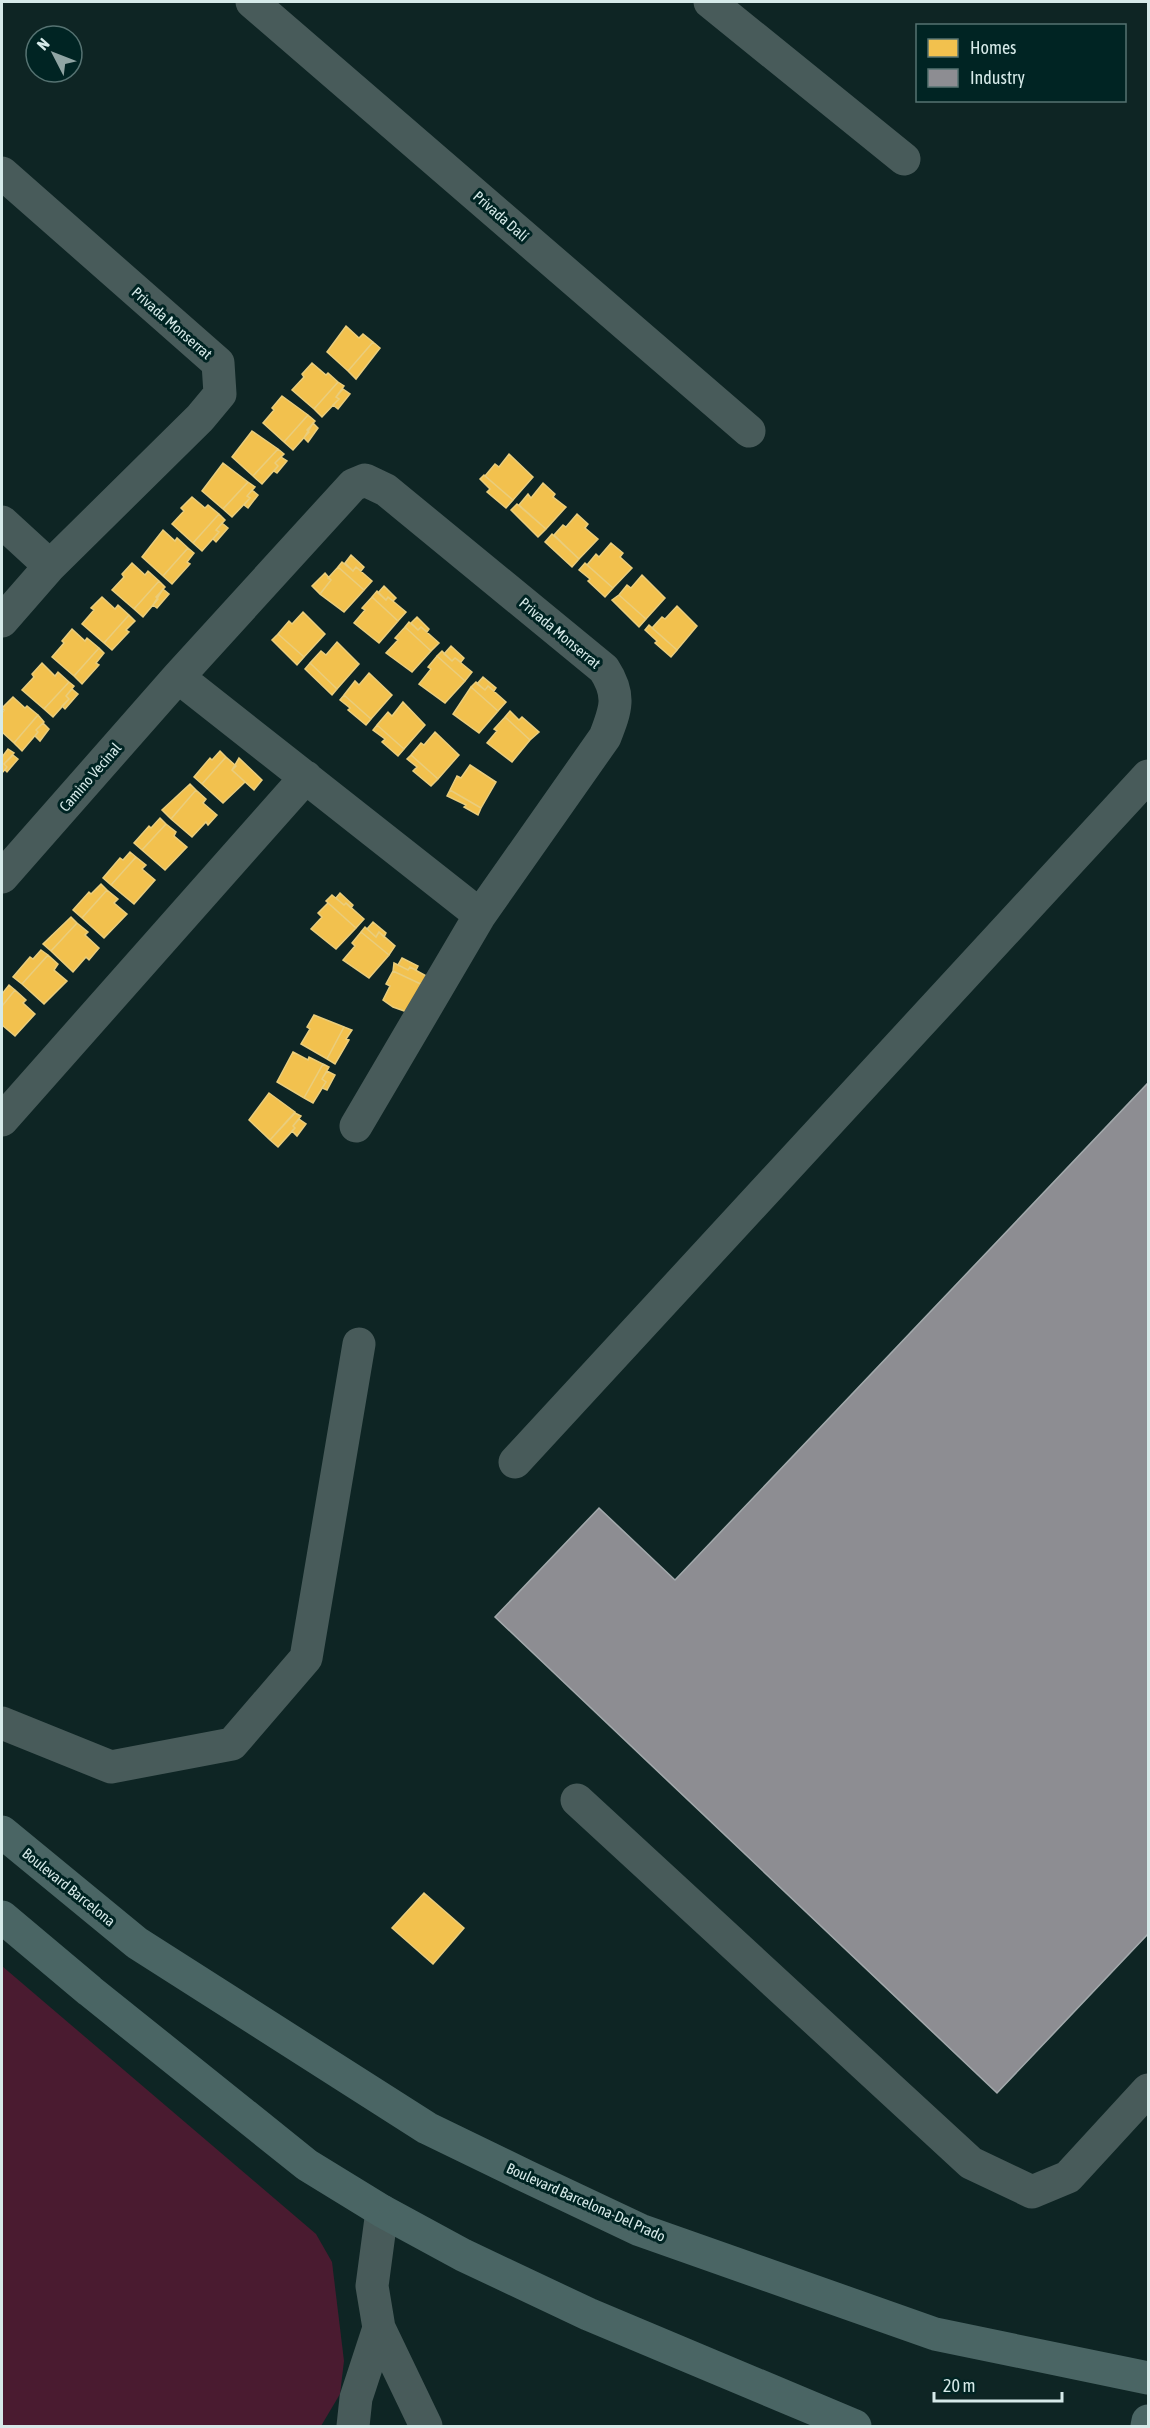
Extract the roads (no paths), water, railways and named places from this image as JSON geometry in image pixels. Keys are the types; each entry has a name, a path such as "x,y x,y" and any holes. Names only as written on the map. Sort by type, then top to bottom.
{"main road":[{"name":"Boulevard Barcelona","path":"2,1832 137,1943"},
{"path":"2,1917 90,1991 307,2165 382,2211 463,2255 588,2314 855,2427"},
{"name":"Boulevard Barcelona-Del Prado","path":"137,1943 427,2128 640,2230 935,2334 1149,2378"},
{"path":"1147,2427 1149,2421"}],"street":[{"name":"Privada Dalí","path":"252,2 749,431"},
{"path":"710,2 904,159"},
{"name":"Privada Monserrat","path":"2,173 218,363 220,394 200,417 50,566 2,621"},
{"name":"Privada Monserrat","path":"178,677 353,485 365,480 386,490 604,669 614,684 616,709 605,737 480,915 356,1126"},
{"path":"2,522 50,566"},
{"path":"178,677 480,915"},
{"name":"Camino Vecinal","path":"2,877 178,677"},
{"path":"515,1462 1149,776"},
{"path":"2,1119 306,777"},
{"path":"2,1723 111,1767 232,1744 306,1658 360,1344"},
{"path":"577,1800 971,2163 1032,2192 1068,2177 1149,2090"},
{"path":"382,2211 372,2286 379,2328 426,2427"},
{"path":"333,2427 354,2412 379,2328"}]}
